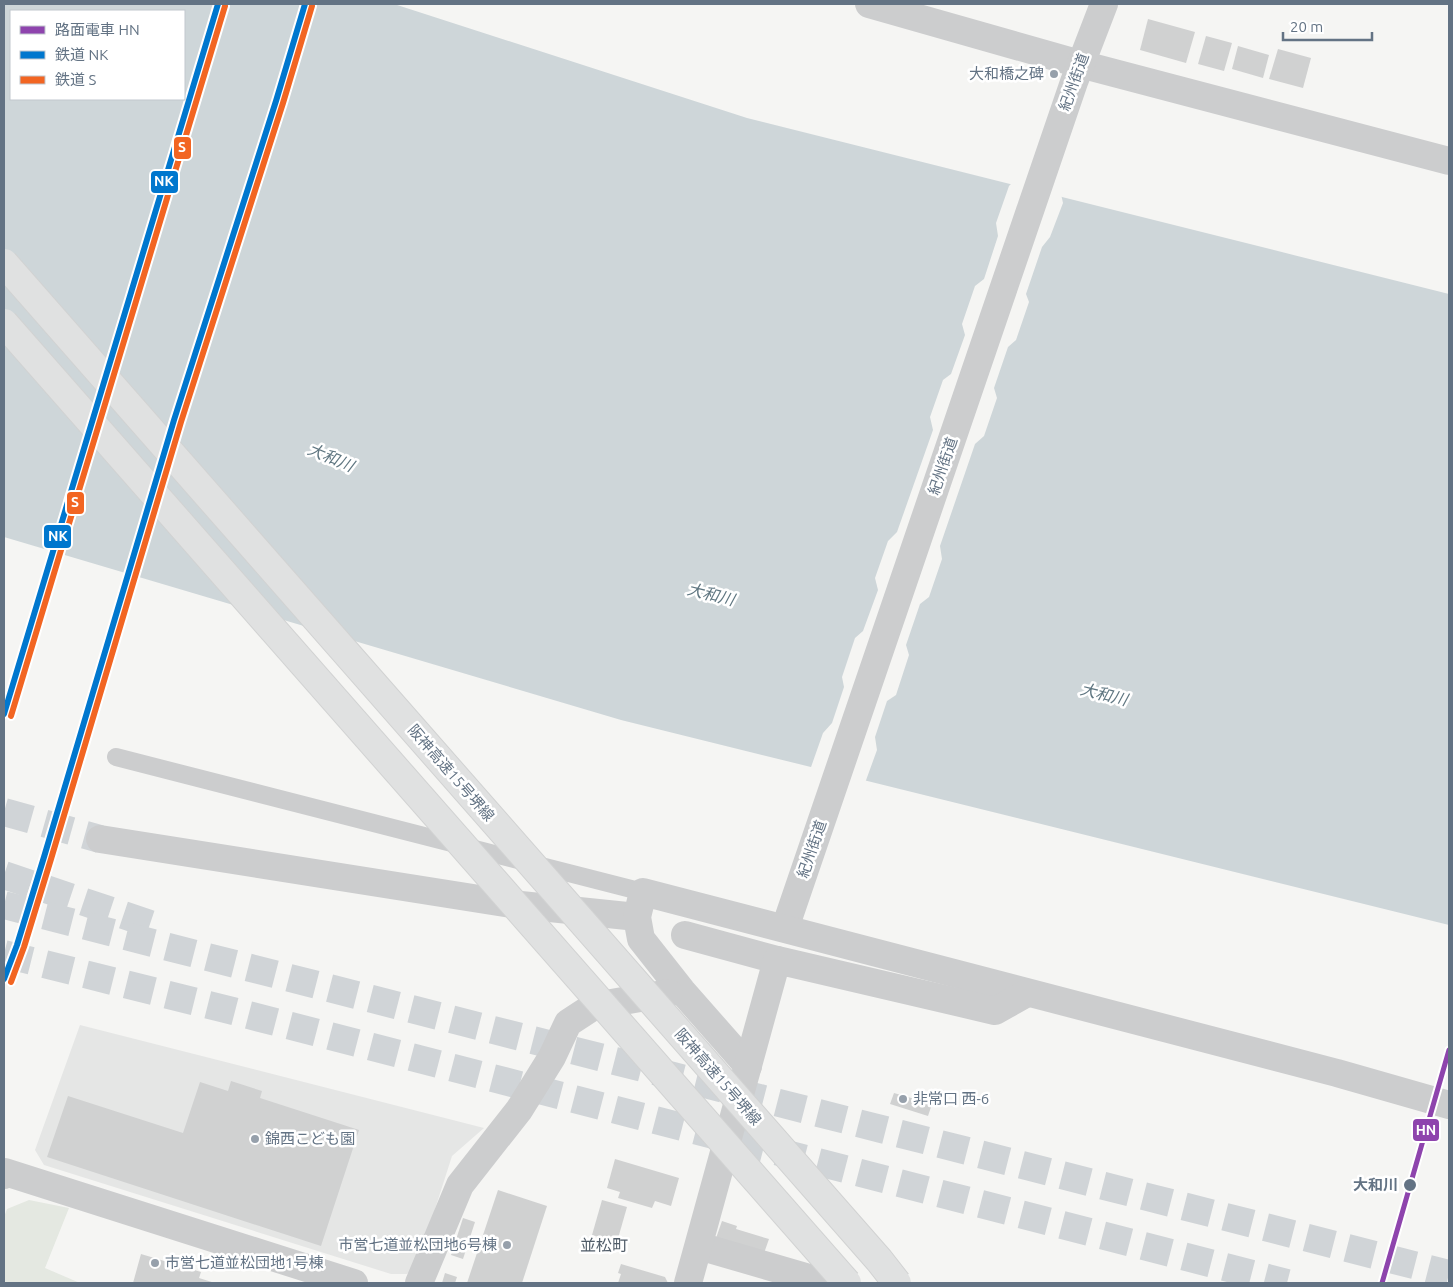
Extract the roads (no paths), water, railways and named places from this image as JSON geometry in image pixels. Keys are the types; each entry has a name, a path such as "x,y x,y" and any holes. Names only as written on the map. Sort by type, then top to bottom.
{"highway":[{"name":"阪神高速15号堺線","path":"4,263 879,1260 897,1283"},
{"path":"4,323 847,1283"}],"street":[{"path":"869,4 1077,73 1449,161"},
{"name":"紀州街道","path":"789,918 1077,73 1104,4"},
{"path":"100,840 511,904 640,905 789,918 1027,993 1449,1104"},
{"path":"511,904 594,1006 724,1152"},
{"path":"640,905 641,939 682,991 748,1066"},
{"path":"685,935 777,960 995,1010 1027,993"},
{"path":"688,1283 777,960"},
{"path":"419,1283 460,1185 519,1110 552,1056 568,1023 594,1006 682,991"},
{"path":"4,1175 5,1172 354,1283"},
{"path":"699,1246 826,1283"}],"lane":[{"path":"116,757 640,905"}],"water":[{"path":"4,4 394,4 747,118 1449,294 1449,925 621,720 4,537"}],"tunnel":[{"path":"4,812 100,839"},
{"path":"4,875 156,926"},
{"path":"4,905 1449,1274"},
{"path":"4,954 225,1009 1287,1283"}],"tram line":[{"name":"HN","path":"1382,1283 1449,1050"}],"rail line":[{"name":"NK","path":"4,714 218,4"},
{"name":"NK","path":"4,979 17,945 44,857 174,420 305,4"},
{"name":"S","path":"11,716 225,6"},
{"name":"S","path":"11,982 24,947 51,859 181,422 312,6"}],"place":[{"name":"大和橋之碑","path":"1054,74"},
{"name":"非常口 西-6","path":"903,1099"},
{"name":"錦西こども園","path":"255,1139"},
{"name":"大和川","path":"1410,1185"},
{"name":"市営七道並松団地6号棟","path":"507,1245"},
{"name":"市営七道並松団地1号棟","path":"155,1263"}],"district":[{"name":"並松町","path":"604,1245"}]}
